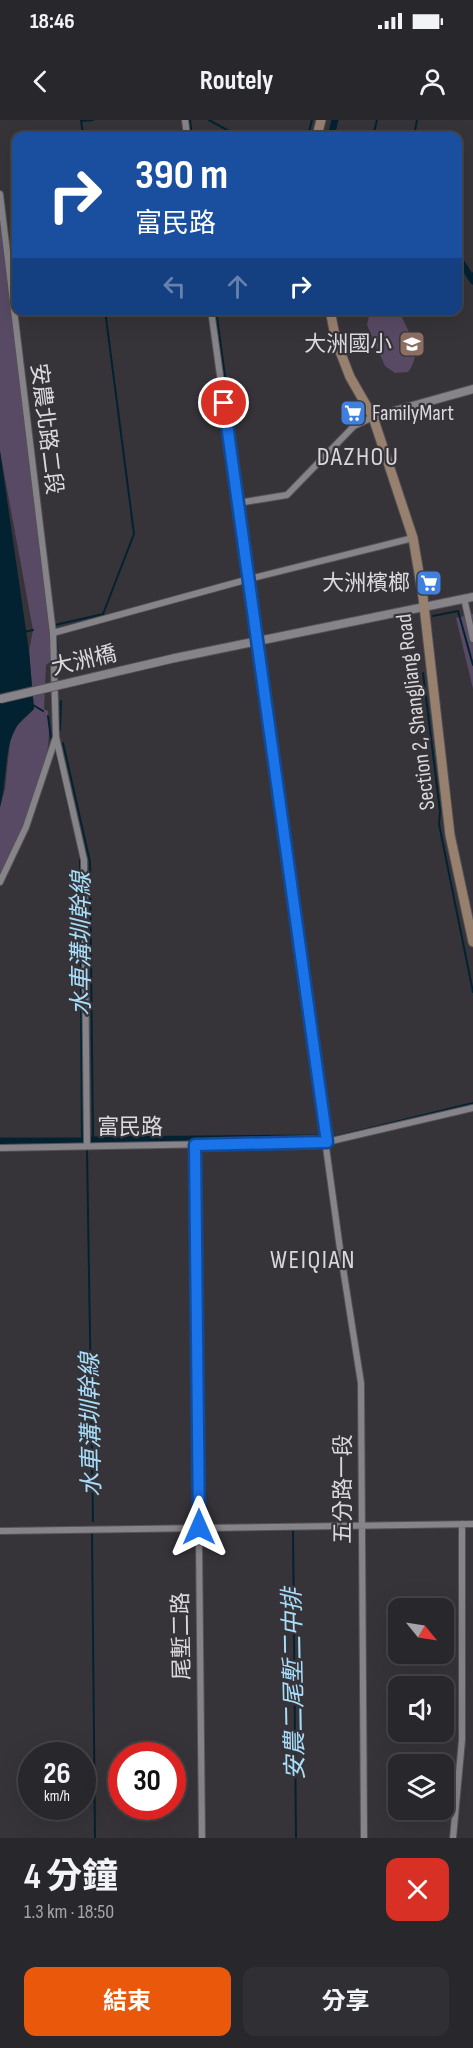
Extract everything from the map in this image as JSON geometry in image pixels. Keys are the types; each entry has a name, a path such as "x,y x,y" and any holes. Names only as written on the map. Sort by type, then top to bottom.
{"main road":[{"name":"Section 2, ShangJiang Road","path":"331,315 336,341 350,377 373,417 413,538 424,606 450,835 473,942"}],"street":[{"name":"安農北路二段","path":"0,194 12,303"},
{"path":"8,271 12,270"},
{"name":"安農北路二段","path":"13,315 53,633 56,669 56,737"},
{"name":"五分路一段","path":"212,315 361,1383 364,1838"},
{"path":"238,503 287,495 354,426 373,417 473,389"},
{"path":"53,633 249,579 413,538"},
{"name":"大洲橋","path":"0,699 176,658 473,597"},
{"path":"464,598 473,639"},
{"path":"0,882 26,827 56,737"},
{"path":"56,737 84,860 87,1145"},
{"name":"富民路","path":"0,1148 327,1142 473,1108"},
{"name":"尾塹二路","path":"195,1145 202,1838"},
{"path":"453,1838 462,1740 462,1524"},
{"path":"0,1531 473,1524"}],"shaded area":[{"path":"0,220 53,660 46,665 44,709 48,711 49,733 42,777 28,820 0,882 0,807 5,789 10,741 17,726 34,709 29,651 33,630 0,451"},
{"path":"369,315 401,315 415,349 413,364 408,372 395,373 385,366 367,325"},
{"path":"473,614 473,689 456,618"}],"water":[{"path":"0,451 29,651 34,709 19,724 13,734 0,807"}],"waterway":[{"path":"81,120 82,132"},
{"path":"81,121 93,120"},
{"path":"190,120 192,132"},
{"path":"209,120 231,132"},
{"path":"309,132 312,120"},
{"path":"332,132 335,120"},
{"path":"374,132 377,120"},
{"path":"415,132 417,120"},
{"path":"462,263 473,281"},
{"path":"470,276 473,273"},
{"path":"55,625 103,614 134,534 106,315"},
{"path":"217,315 229,406"},
{"path":"433,616 458,611 473,665"},
{"path":"24,632 33,630"},
{"path":"56,636 59,665"},
{"path":"423,673 440,811 439,824 473,992"},
{"path":"60,730 61,701"},
{"name":"水車溝圳幹線","path":"33,705 43,711"},
{"name":"水車溝圳幹線","path":"48,716 51,738"},
{"path":"63,743 90,862 93,1140"},
{"name":"水車溝圳幹線","path":"56,751 70,813"},
{"name":"水車溝圳幹線","path":"80,856 82,1140"},
{"path":"320,1138 334,1137 473,1103"},
{"path":"93,1140 320,1138"},
{"path":"0,1141 82,1141"},
{"name":"水車溝圳幹線","path":"87,1150 93,1521"},
{"name":"安農二尾塹二中排","path":"293,1530 296,1838"},
{"path":"92,1531 95,1838"}],"place":[{"name":"大洲國小","path":"412,344"},
{"name":"FamilyMart","path":"353,413"},
{"name":"大洲檳榔","path":"429,583"}],"district":[{"name":"DAZHOU","path":"358,457"},
{"name":"WEIQIAN","path":"313,1260"}],"route":[{"path":"199,1527 195,1145 327,1142 224,403"}]}
